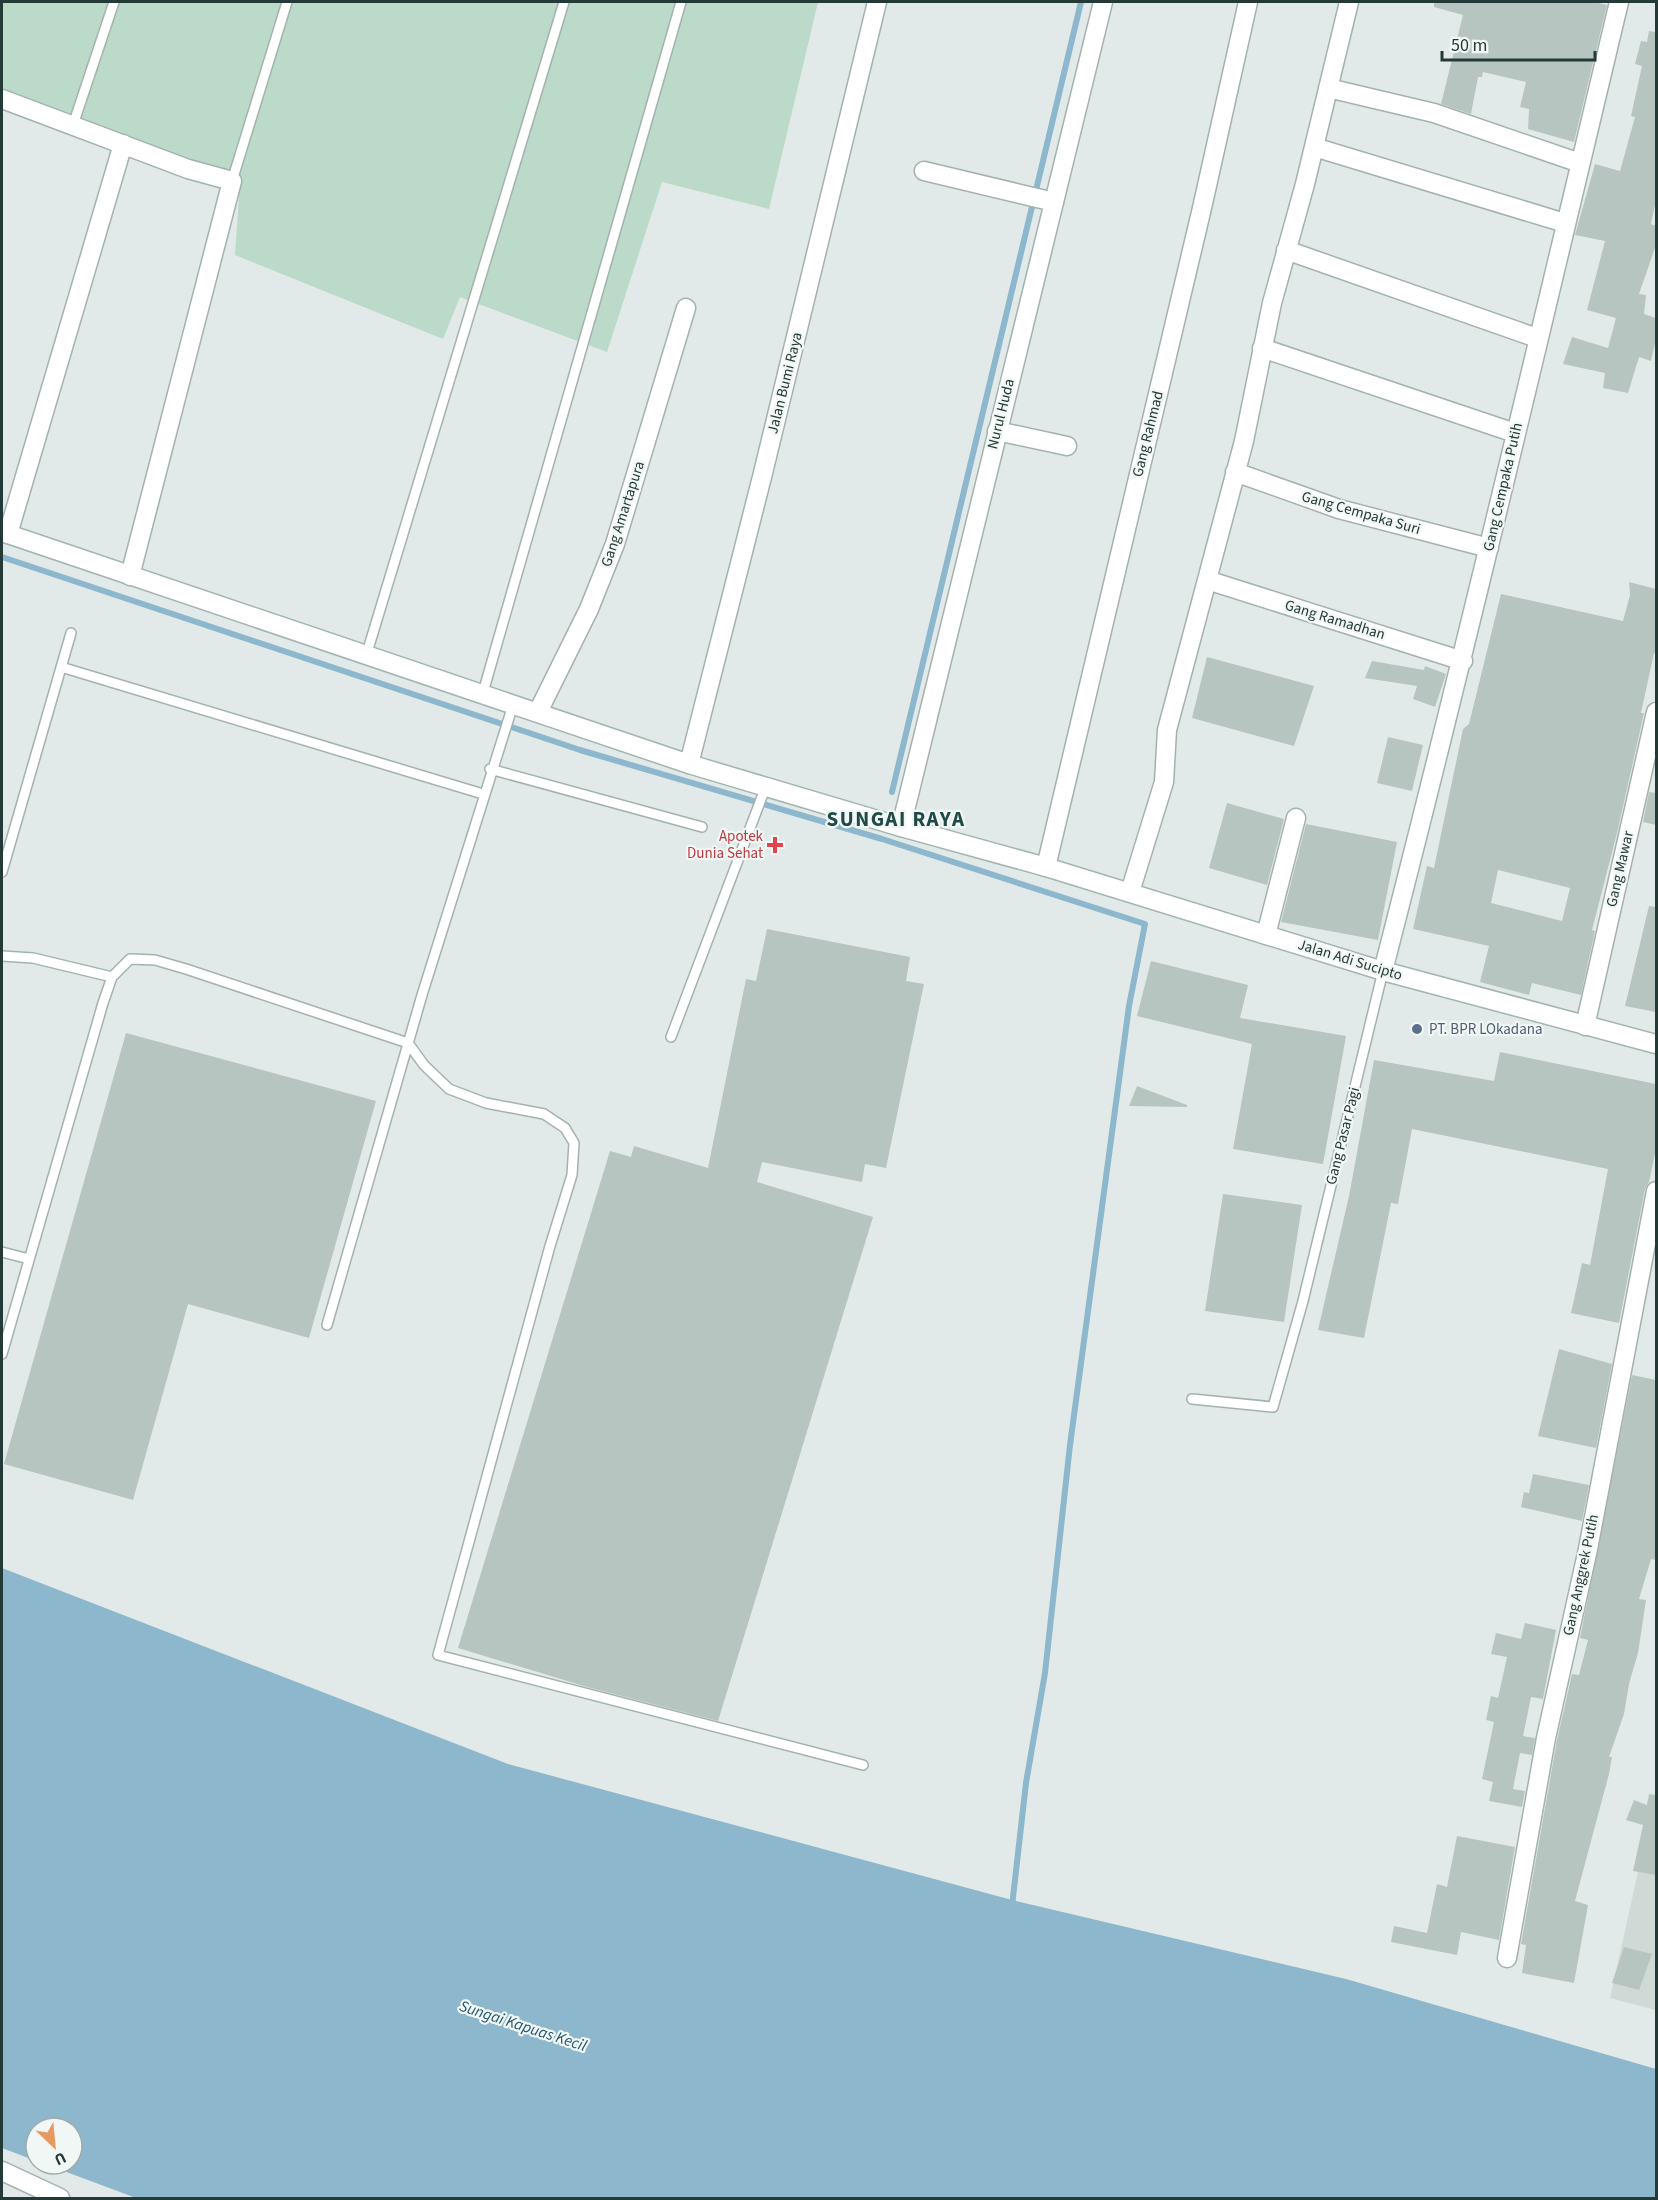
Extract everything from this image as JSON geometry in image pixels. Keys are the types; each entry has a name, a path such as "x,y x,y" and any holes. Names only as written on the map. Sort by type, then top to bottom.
{"street":[{"name":"Jalan Bumi Raya","path":"689,764 760,485 877,2"},
{"name":"Nurul Huda","path":"901,827 1103,2"},
{"name":"Gang Rahmad","path":"1046,867 1202,208 1248,2"},
{"path":"1130,892 1164,782 1167,729 1235,472 1262,348 1349,2"},
{"name":"Gang Cempaka Putih","path":"1383,971 1463,661 1537,338 1619,2"},
{"path":"1328,88 1434,113 1580,163"},
{"path":"2,99 188,169 232,181 130,576"},
{"path":"5,533 123,144"},
{"path":"1314,147 1565,223"},
{"path":"924,171 1054,202"},
{"path":"1286,250 1537,338"},
{"name":"Gang Amartapura","path":"538,712 590,609 615,544 686,308"},
{"path":"1262,348 1515,433"},
{"path":"997,431 1066,446"},
{"name":"Gang Cempaka Suri","path":"1235,472 1339,509 1489,548"},
{"name":"Jalan Adi Sucipto","path":"5,533 482,696 511,711 538,712 689,764 1130,892 1383,971 1585,1026 1656,1042"},
{"name":"Gang Ramadhan","path":"1207,580 1463,661"},
{"name":"Gang Mawar","path":"1585,1026 1656,712"},
{"path":"1266,935 1296,818"},
{"name":"Gang Anggrek Putih","path":"1507,1958 1546,1738 1587,1549 1656,1191"},
{"path":"2,2171 60,2199"}],"lane":[{"path":"73,125 114,2"},
{"path":"232,181 287,2"},
{"path":"366,656 564,2"},
{"path":"482,696 681,2"},
{"path":"2,872 71,633"},
{"path":"61,667 483,794"},
{"path":"327,1325 490,769 511,711"},
{"path":"490,769 702,827"},
{"path":"671,1037 763,794"},
{"path":"2,956 33,958 112,977"},
{"path":"2,1354 112,977 130,959 155,960 408,1043 424,1065 449,1089 486,1103 544,1114 565,1128 574,1143 572,1175 550,1246 438,1655 863,1766"},
{"name":"Gang Pasar Pagi","path":"1192,1399 1273,1407 1303,1301 1383,971"},
{"path":"2,1252 29,1259"}],"shaded area":[{"path":"1656,1791 1656,2010 1610,1998"}],"green space":[{"path":"2,2 818,2 769,209 662,182 607,352 460,297 443,339 235,255 240,183 2,109"}],"water":[{"name":"Sungai Kapuas Kecil","path":"2,1568 508,1764 1012,1900 1346,1979 1656,2069 1656,2198 136,2198 77,2176 84,2176 84,2116 24,2116 24,2156 2,2148"}],"building":[{"path":"1434,2 1594,2 1607,5 1574,142 1528,129 1529,109 1520,107 1526,82 1483,72 1482,77 1478,77 1471,114 1441,104 1463,15 1434,7"},
{"path":"1649,31 1656,32 1656,200 1651,224 1656,226 1656,245 1639,294 1646,295 1644,314 1656,318 1656,339 1651,361 1639,357 1628,393 1603,388 1605,373 1563,364 1572,337 1608,348 1616,318 1587,310 1605,241 1575,235 1595,164 1620,171 1635,117 1631,116 1642,66 1635,64 1641,41 1647,42"},
{"path":"1629,582 1656,589 1656,654 1654,653 1641,713 1644,713 1617,833 1592,930 1595,931 1581,995 1532,983 1529,995 1480,982 1489,946 1413,929 1427,866 1434,868 1463,729 1469,724 1501,594 1623,621 1630,595","holes":["1498,870 1570,888 1562,921 1491,903"]},
{"path":"1207,657 1314,686 1294,746 1192,718"},
{"path":"1372,661 1424,670 1425,666 1446,674 1435,707 1413,699 1417,686 1365,678"},
{"path":"1388,737 1423,745 1412,791 1377,783"},
{"path":"1649,792 1656,793 1656,825 1643,822"},
{"path":"1227,803 1284,819 1267,885 1209,868"},
{"path":"1306,824 1397,842 1378,940 1281,922"},
{"path":"1649,906 1656,907 1656,1012 1625,1006"},
{"path":"767,929 910,957 906,981 924,984 886,1168 865,1164 862,1182 762,1162 757,1182 873,1217 718,1721 587,1687 458,1648 610,1151 631,1157 634,1146 708,1168 746,979 756,981"},
{"path":"1151,961 1248,985 1240,1018 1346,1036 1323,1164 1233,1149 1252,1044 1137,1016"},
{"path":"126,1033 376,1101 309,1338 188,1304 133,1500 4,1464"},
{"path":"1500,1052 1656,1084 1656,1149 1649,1182 1645,1189 1619,1323 1571,1313 1582,1263 1590,1265 1608,1169 1412,1129 1398,1204 1391,1203 1364,1338 1318,1330 1349,1196 1374,1060 1494,1081"},
{"path":"1137,1086 1187,1105 1187,1107 1129,1106"},
{"path":"1223,1194 1302,1205 1284,1322 1205,1311"},
{"path":"1559,1349 1612,1364 1596,1448 1538,1436"},
{"path":"1632,1375 1656,1380 1656,1560 1651,1559 1639,1599 1646,1600 1638,1653 1629,1684 1624,1714 1609,1757 1612,1757 1609,1774 1575,1901 1588,1905 1574,1983 1522,1973 1526,1945 1521,1944 1557,1740 1572,1674 1579,1675 1588,1640 1580,1638"},
{"path":"1533,1474 1589,1485 1582,1521 1521,1507 1524,1492 1529,1493"},
{"path":"1525,1623 1556,1630 1543,1699 1531,1697 1523,1736 1535,1738 1532,1755 1520,1753 1513,1789 1525,1791 1522,1807 1489,1801 1493,1782 1482,1779 1494,1722 1486,1720 1491,1696 1498,1698 1507,1657 1491,1654 1496,1633 1521,1639"},
{"path":"1649,1794 1656,1795 1656,1875 1633,1871 1643,1825 1626,1820 1634,1800 1647,1805"},
{"path":"1457,1836 1515,1847 1499,1940 1461,1932 1457,1955 1391,1942 1394,1926 1427,1933 1437,1884 1447,1887"},
{"path":"1624,1947 1652,1954 1639,1990 1612,1983"}],"waterway":[{"path":"892,792 1081,2"},
{"path":"2,557 580,750 882,839 1145,924 1129,1006 1070,1445 1045,1673 1026,1783 1012,1906"}],"place":[{"name":"Apotek Dunia Sehat","path":"775,845"},
{"name":"PT. BPR LOkadana","path":"1417,1029"}],"district":[{"name":"SUNGAI RAYA","path":"896,819"}]}
